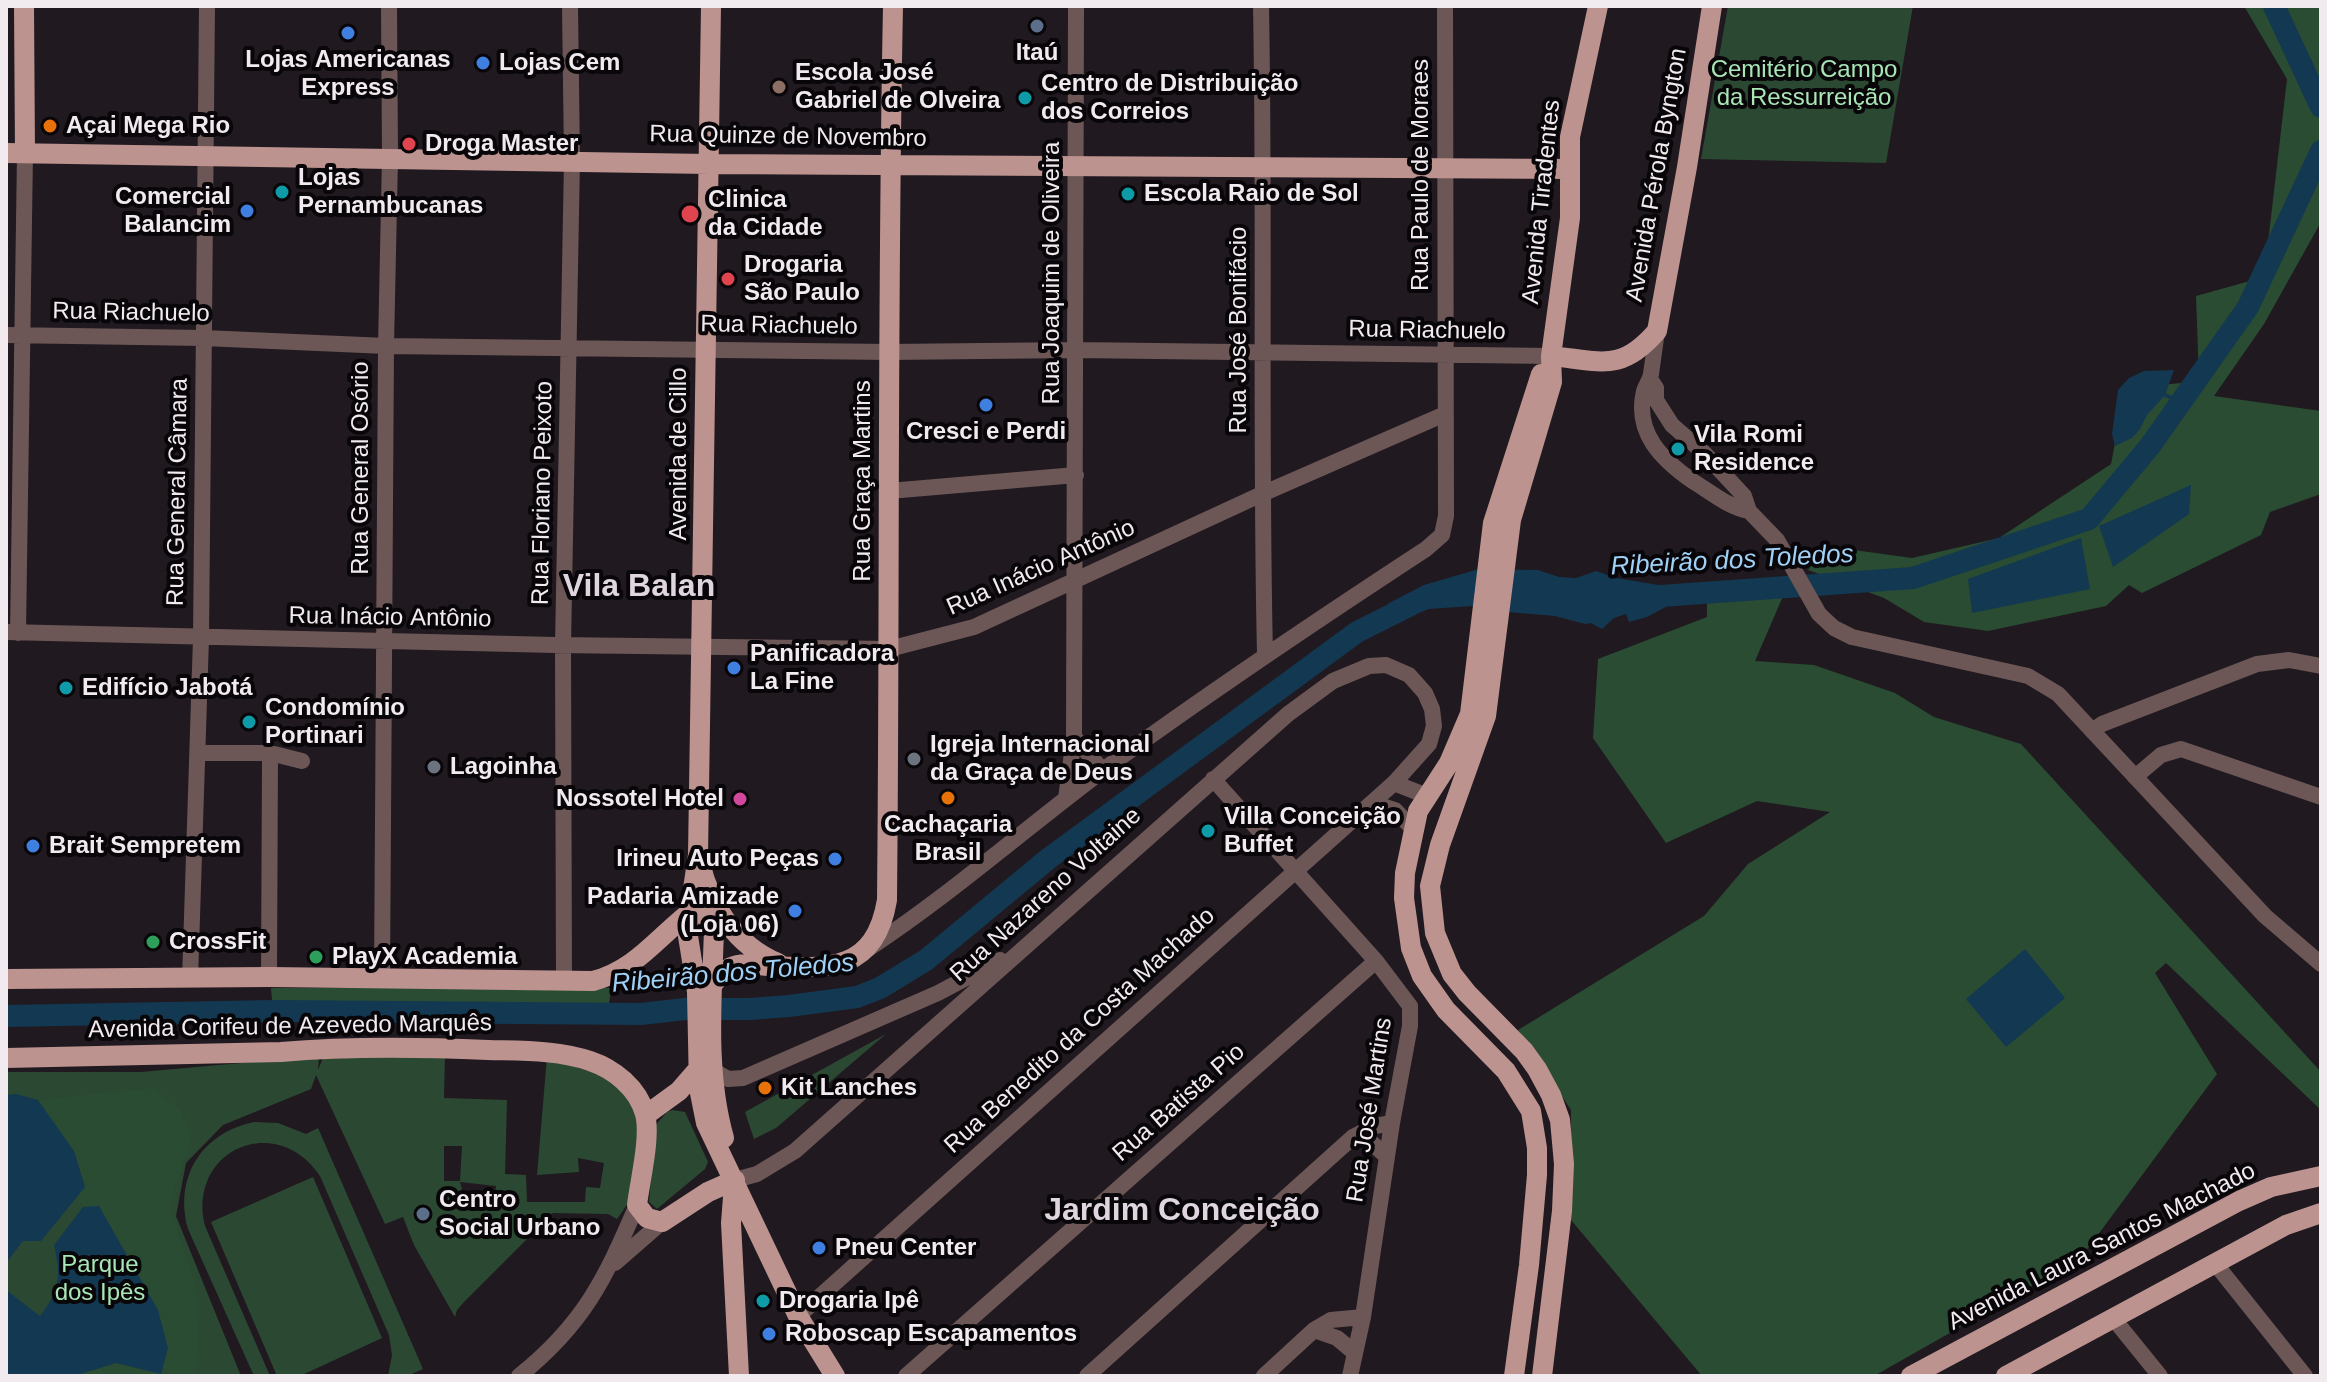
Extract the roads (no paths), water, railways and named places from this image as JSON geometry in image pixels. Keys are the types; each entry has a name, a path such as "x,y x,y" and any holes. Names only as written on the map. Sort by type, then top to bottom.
{"main road":[{"path":"16,153 24,6"},
{"name":"Avenida de Cillo","path":"689,913 698,855 711,6"},
{"name":"Rua Graça Martins","path":"866,951 884,920 887,900 893,6"},
{"name":"Avenida Tiradentes","path":"1490,631 1501,494 1539,379 1551,356 1570,218 1570,137 1598,6"},
{"name":"Avenida Pérola Byngton","path":"1551,356 1621,360 1642,349 1657,331 1712,6"},
{"name":"Rua Quinze de Novembro","path":"16,153 709,164 1570,169"},
{"path":"1490,631 1470,714 1449,763 1418,811 1412,828 1404,898 1411,948 1422,976 1446,1010 1506,1071 1531,1111 1537,1175 1514,1376"},
{"path":"1490,631 1486,716 1440,845 1433,869 1431,898 1435,933 1443,956 1467,993 1524,1051 1537,1069 1560,1120 1564,1164 1562,1211 1542,1376"},
{"path":"1427,796 1435,802 1442,815 1440,845"},
{"path":"698,855 706,889 731,927 753,950 789,967"},
{"path":"689,913 706,915 712,920 714,929 707,989 706,1069 700,1096 706,1123 798,1316 835,1376"},
{"name":"Avenida Corifeu de Azevedo Marquês","path":"6,979 269,977 593,981 620,972 646,954 689,913"},
{"path":"707,989 721,974 736,965 834,966 866,951"},
{"name":"Avenida Corifeu de Azevedo Marquês","path":"6,1058 281,1052 325,1048 445,1048 564,1054 590,1061 620,1076 646,1115"},
{"path":"706,1069 646,1115 637,1205 647,1218 662,1222 708,1192 735,1180"},
{"name":"Avenida Laura Santos Machado","path":"1911,1376 2239,1201 2271,1187 2321,1176"},
{"path":"735,1180 731,1223 739,1376"},
{"path":"2009,1375 2286,1225 2319,1217"}],"street":[{"name":"Rua General Câmara","path":"190,979 201,638 208,158 207,6"},
{"name":"Rua General Osório","path":"382,978 389,6"},
{"name":"Rua Floriano Peixoto","path":"564,981 563,645 570,348 570,6"},
{"name":"Rua Joaquim de Oliveira","path":"1066,799 1074,737 1076,6"},
{"name":"Rua José Bonifácio","path":"1261,6 1265,654"},
{"name":"Rua Paulo de Moraes","path":"1265,654 1426,549 1442,535 1446,516 1445,6"},
{"path":"12,633 16,153"},
{"path":"1657,331 1641,414 1646,434 1658,453 1689,478 1736,508 1749,511"},
{"name":"Rua Riachuelo","path":"14,335 204,338 386,346 1551,356"},
{"path":"1650,379 1656,388 1656,400 1672,425 1705,454 1744,496 1749,511 1777,540 1809,599 1826,622 1852,637 2037,679 2058,694 2265,916 2321,964"},
{"name":"Rua Inácio Antônio","path":"12,633 889,649 974,627 1262,494 1445,414"},
{"path":"1689,478 1689,463 1705,454"},
{"path":"889,491 1076,475"},
{"path":"1075,539 1090,561 1103,568"},
{"path":"866,951 919,916 1066,799 1265,654"},
{"path":"2092,731 2102,724 2257,664 2289,660 2321,666"},
{"name":"Rua Nazareno Voltaine","path":"735,1180 757,1174 795,1151 1288,714 1333,681 1360,668 1377,665 1402,670 1415,680 1429,701 1434,717 1432,735 1424,752 1394,783"},
{"path":"1074,737 1103,771"},
{"path":"2135,777 2161,755 2181,749 2321,797"},
{"path":"198,753 270,753 302,761"},
{"path":"269,977 270,753"},
{"name":"Rua José Martins","path":"1213,779 1376,961 1410,1006 1410,1026 1363,1317 1350,1376"},
{"path":"1394,783 1427,796"},
{"name":"Rua Benedito da Costa Machado","path":"798,1316 1394,783"},
{"path":"1373,803 1395,810 1412,828"},
{"path":"887,900 892,910 900,916 919,916"},
{"path":"706,1069 728,1079 743,1078 938,993 1026,946"},
{"name":"Rua Batista Pio","path":"906,1376 1376,961"},
{"path":"938,993 946,1002 949,1013"},
{"path":"1087,1376 1353,1137 1375,1126 1392,1123"},
{"path":"1353,1137 1372,1143 1387,1157"},
{"path":"519,1376 563,1338 580,1317 608,1270 637,1205"},
{"path":"608,1270 662,1222"},
{"path":"2214,1262 2305,1376"},
{"path":"1264,1376 1314,1330 1331,1320 1363,1317"},
{"path":"2113,1318 2160,1376"},
{"path":"1314,1330 1337,1338 1355,1353"}],"water":[{"path":"2174,370 2165,395 2147,415 2140,429 2132,438 2115,446 2112,434 2118,390 2129,378 2144,371"},
{"path":"2191,485 2189,514 2113,567 2099,526"},
{"path":"2081,538 2090,589 1972,613 1968,579"},
{"path":"1479,569 1538,570 1559,577 1576,578 1596,571 1616,578 1677,588 1677,601 1647,617 1629,622 1626,614 1614,618 1602,629 1591,623 1508,612 1487,605 1429,609 1394,623 1382,619 1389,603 1424,585"},
{"path":"2025,949 2065,998 2006,1047 1966,999"},
{"path":"253,1013 139,1019 132,1022 6,1023 6,1016"},
{"path":"16,1094 38,1100 74,1151 85,1187 41,1241 23,1241 6,1263 6,1095"},
{"path":"99,1206 158,1310 168,1348 161,1374 116,1363 74,1376 6,1376 6,1290 40,1316 52,1299 57,1283 54,1245 83,1207"}],"waterway":[{"name":"Ribeirão dos Toledos","path":"2274,6 2321,107"},
{"name":"Ribeirão dos Toledos","path":"1647,597 1913,578 2089,519 2150,446 2248,307 2321,151"},
{"path":"2165,395 2181,402"},
{"name":"Ribeirão dos Toledos","path":"6,1016 273,1011 641,1014 685,1009 789,1006 857,997 880,988 926,960 1048,859 1357,632 1409,606"}],"place":[{"name":"Itaú","path":"1037,26"},
{"name":"Lojas Americanas Express","path":"348,33"},
{"name":"Lojas Cem","path":"483,63"},
{"name":"Escola José Gabriel de Olveira","path":"779,87"},
{"name":"Centro de Distribuição dos Correios","path":"1025,98"},
{"name":"Açai Mega Rio","path":"50,126"},
{"name":"Droga Master","path":"409,144"},
{"name":"Lojas Pernambucanas","path":"282,192"},
{"name":"Escola Raio de Sol","path":"1128,194"},
{"name":"Comercial Balancim","path":"247,211"},
{"name":"Clinica da Cidade","path":"690,214"},
{"name":"Drogaria São Paulo","path":"728,279"},
{"name":"Cresci e Perdi","path":"986,405"},
{"name":"Vila Romi Residence","path":"1678,449"},
{"name":"Panificadora La Fine","path":"734,668"},
{"name":"Edifício Jabotá","path":"66,688"},
{"name":"Condomínio Portinari","path":"249,722"},
{"name":"Igreja Internacional da Graça de Deus","path":"914,759"},
{"name":"Lagoinha","path":"434,767"},
{"name":"Cachaçaria Brasil","path":"948,798"},
{"name":"Nossotel Hotel","path":"740,799"},
{"name":"Villa Conceição Buffet","path":"1208,831"},
{"name":"Brait Sempretem","path":"33,846"},
{"name":"Irineu Auto Peças","path":"835,859"},
{"name":"Padaria Amizade (Loja 06)","path":"795,911"},
{"name":"CrossFit","path":"153,942"},
{"name":"PlayX Academia","path":"316,957"},
{"name":"Kit Lanches","path":"765,1088"},
{"name":"Centro Social Urbano","path":"423,1214"},
{"name":"Pneu Center","path":"819,1248"},
{"name":"Drogaria Ipê","path":"763,1301"},
{"name":"Roboscap Escapamentos","path":"769,1334"}],"district":[{"name":"Vila Balan","path":"639,587"},
{"name":"Jardim Conceição","path":"1182,1211"}],"park label":[{"name":"Cemitério Campo da Ressurreição","path":"1804,84"},
{"name":"Parque dos Ipês","path":"100,1279"}]}
